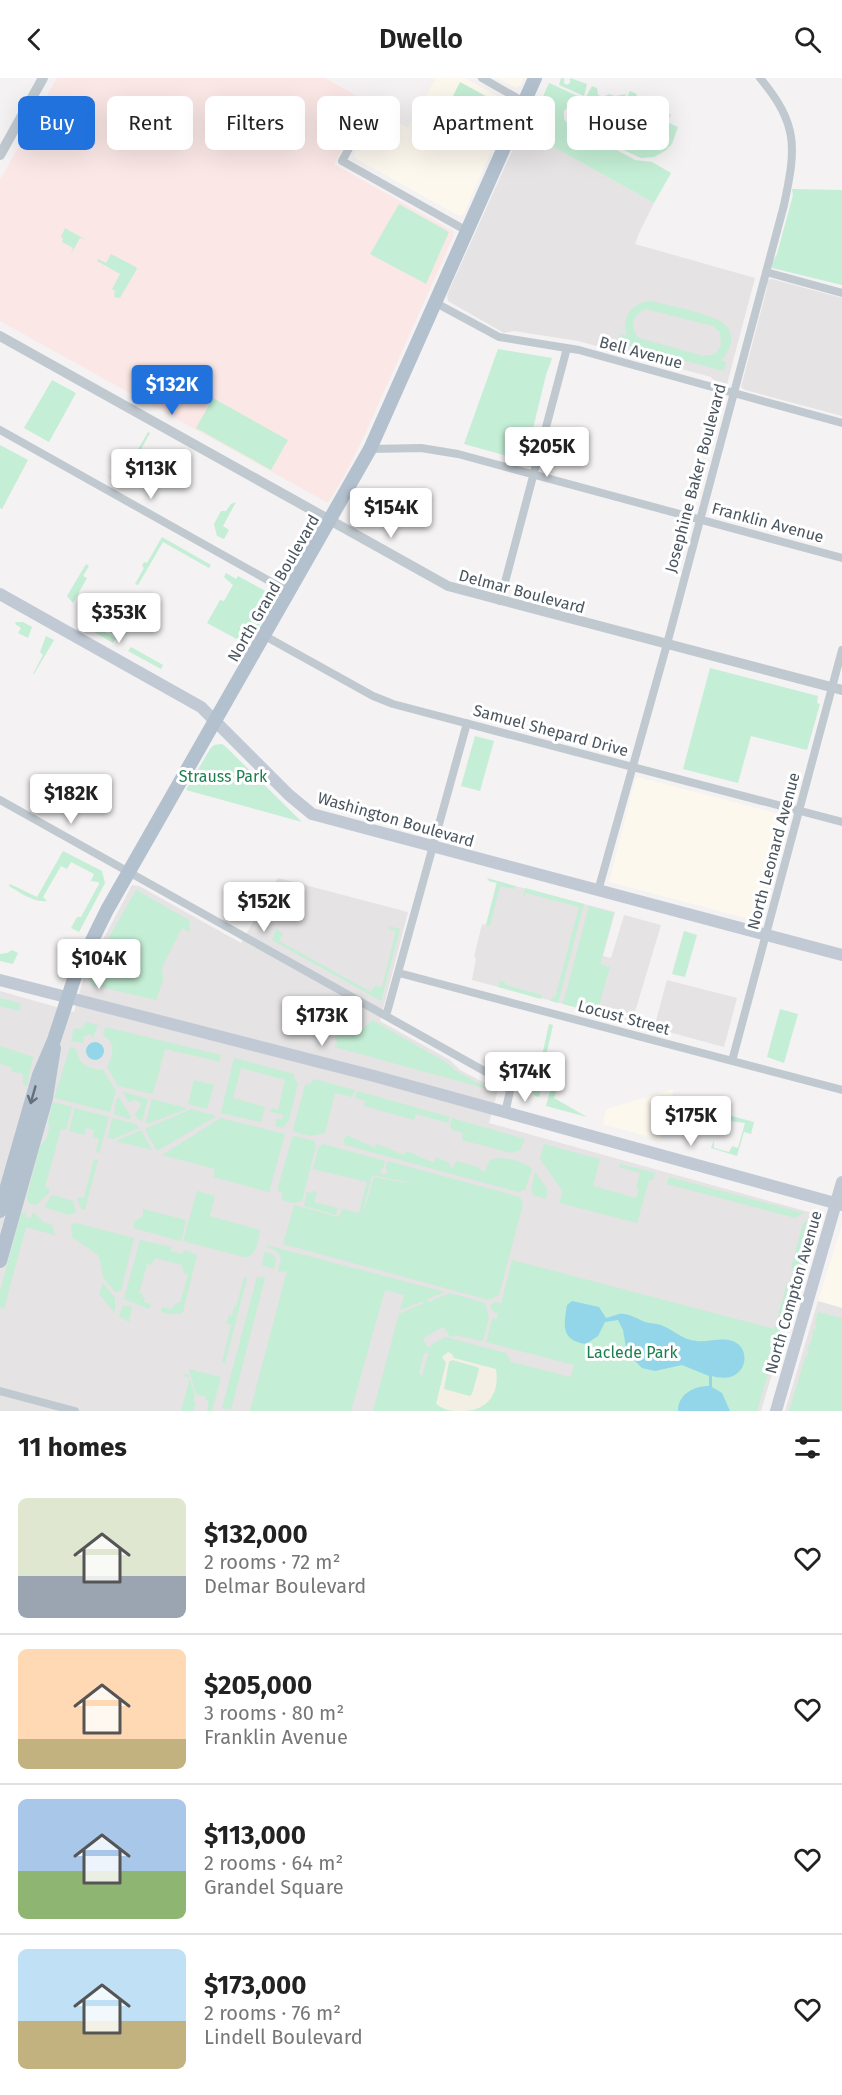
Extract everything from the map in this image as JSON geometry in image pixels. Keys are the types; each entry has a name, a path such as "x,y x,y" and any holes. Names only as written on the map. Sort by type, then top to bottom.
{"main road":[{"name":"North Grand Boulevard","path":"527,96 535,78"},
{"name":"North Grand Boulevard","path":"0,1211 39,1075 89,944 370,449 503,150"},
{"name":"Washington Boulevard","path":"0,594 206,711 305,810 312,814 842,955"},
{"path":"0,980 374,1076 839,1204"},
{"name":"North Grand Boulevard","path":"0,1261 48,1091 54,1040"},
{"name":"North Compton Avenue","path":"776,1411 839,1204 842,1182"}],"street":[{"path":"482,78 514,96"},
{"name":"Josephine Baker Boulevard","path":"598,891 667,644 793,163 788,120 776,97 760,78"},
{"path":"0,155 40,79"},
{"path":"348,150 342,161 467,231"},
{"path":"766,272 842,293"},
{"name":"Bell Avenue","path":"436,303 499,337 567,348 842,423"},
{"name":"Delmar Boulevard","path":"0,336 448,586 837,689"},
{"path":"500,601 567,348"},
{"path":"0,430 289,592"},
{"name":"Franklin Avenue","path":"370,449 400,447 441,451 842,558"},
{"name":"Samuel Shepard Drive","path":"265,636 380,699 842,822"},
{"name":"North Leonard Avenue","path":"732,1061 800,811 837,689 842,650"},
{"path":"386,1016 467,723"},
{"path":"0,801 507,1084 510,1093 505,1113"},
{"name":"Locust Street","path":"399,973 842,1090"},
{"path":"0,1391 75,1411"}],"shaded area":[{"path":"57,78 325,78 356,96 317,96 317,150 341,150 334,164 453,231 454,235 364,436 328,503 0,321 0,180 18,148 18,150 95,150 95,96 47,96"},
{"path":"436,78 465,78 497,96 426,96"},
{"path":"497,78 524,78 521,85 516,88"},
{"path":"412,121 412,150 491,150 464,214 459,216 353,157 357,150 400,150 400,124 408,128"},
{"path":"555,148 654,203 635,244 755,278 727,384 716,382 711,377 578,341 514,331 504,333 448,301 447,295 513,150 555,150"},
{"path":"772,279 842,298 842,416 741,387 767,288 767,280"},
{"path":"638,777 787,816 789,820 761,922 609,882 635,780"},
{"path":"278,878 408,912 380,1021 450,1060 460,1070 498,1090 489,1123 816,1214 818,1221 761,1411 0,1411 0,991 74,1012 84,977 132,885 139,886 241,943"},
{"path":"497,881 615,912 603,956 611,958 624,915 661,925 632,1022 472,980 476,958 474,957 482,924 486,925"},
{"path":"667,980 737,998 724,1047 654,1028"},
{"path":"674,1089 660,1140 603,1124 606,1109"},
{"path":"842,1225 842,1308 818,1301"},
{"path":"818,1301 842,1308 842,1411 785,1411"}],"green space":[{"path":"561,78 564,78 564,83 567,85 570,83 570,78 587,84 584,96 559,85"},
{"path":"460,82 486,96 453,96"},
{"path":"549,83 578,96 567,96 567,108 564,111 564,119 567,123 567,150 617,150 635,160 652,162 671,173 654,203 555,148 555,96 543,96"},
{"path":"592,86 597,88 598,95 600,96 587,96"},
{"path":"630,91 637,94 636,96 628,96"},
{"path":"669,123 678,127 669,147"},
{"path":"624,150 666,150 654,157 641,158"},
{"path":"792,189 842,190 842,285 772,268 793,195"},
{"path":"399,204 449,232 426,284 370,254"},
{"path":"65,228 86,240 80,238 70,256 73,248 62,242 61,237"},
{"path":"111,254 137,269 120,298 114,297 115,291 112,289 120,274 97,261 98,259 106,263"},
{"path":"649,301 675,307 709,316 723,323 731,336 730,347 721,360 726,362 724,371 619,343 621,334 627,335 625,323 629,313 637,305","holes":["646,309 713,326 720,332 721,346 715,354 703,356 639,338 633,326 638,314"]},
{"path":"498,349 552,358 525,461 464,444"},
{"path":"52,380 76,393 49,442 24,428"},
{"path":"213,398 288,440 271,470 196,428"},
{"path":"148,432 150,433 122,483 101,472 120,481"},
{"path":"0,445 28,460 2,509 0,508"},
{"path":"236,502 223,526 229,530 224,539 217,536 214,524 221,511 226,511 231,504"},
{"path":"162,537 211,565 209,568 163,542 138,585 135,584 144,568 142,566 144,562 147,563"},
{"path":"86,564 89,566 83,576 87,578 73,603 67,596"},
{"path":"226,573 236,579 238,576 271,594 274,598 248,645 207,623 220,600 224,601 233,585 224,577"},
{"path":"84,621 116,638 113,643 82,625"},
{"path":"23,622 32,627 28,638 18,633 21,628 15,624"},
{"path":"46,636 54,640 33,674 43,655 40,652"},
{"path":"131,647 163,665 161,669 128,651"},
{"path":"710,668 818,696 817,703 820,704 807,750 751,736 738,783 683,769"},
{"path":"475,736 494,741 480,791 461,786"},
{"name":"Strauss Park","path":"222,744 302,822 186,790 210,749 214,745"},
{"path":"63,851 102,871 105,883 79,932 71,928 77,917 81,917 99,884 91,881 94,874 71,862 67,869 61,866 43,897 47,901 32,899 9,886 10,884 37,897"},
{"path":"487,878 515,886 514,889 500,886 490,926 486,925 497,883"},
{"path":"525,888 584,904 558,1003 551,1001 552,997 555,998 579,907 526,893 523,899"},
{"path":"136,890 189,920 190,932 182,928 162,967 163,980 156,1000 92,985 89,980 105,945"},
{"path":"589,906 614,913 600,964 610,967 597,1013 563,1004"},
{"path":"389,926 400,929 381,1001 272,940 276,929 283,933 279,941 371,992 375,986 382,987 396,931 389,929"},
{"path":"684,931 697,935 685,977 672,974"},
{"path":"12,950 18,953 13,964 0,961 0,954"},
{"path":"500,981 505,982 505,985 542,995 541,999 498,987"},
{"path":"0,998 21,1004 19,1011 0,1006"},
{"path":"780,1009 798,1014 784,1063 767,1057"},
{"path":"372,1020 491,1090 335,1047 334,1045 338,1044 335,1038 340,1034 358,1034"},
{"path":"86,1022 98,1025 93,1037 89,1034 83,1037 84,1043 71,1041 74,1029 83,1028"},
{"path":"549,1024 553,1025 546,1056 559,1060 557,1067 547,1064 542,1056"},
{"path":"105,1027 221,1055 219,1060 222,1062 165,1049 153,1094 118,1086 107,1067 111,1058 112,1046 103,1035"},
{"path":"0,1046 33,1057 27,1086 23,1085 23,1074 11,1071 12,1067 0,1064"},
{"path":"70,1047 76,1049 82,1063 103,1070 116,1091 110,1112 54,1098"},
{"path":"234,1058 294,1074 295,1081 298,1083 289,1120 283,1128 275,1126 277,1118 282,1120 283,1115 271,1112 272,1108 278,1110 285,1080 241,1068 233,1098 265,1107 261,1122 221,1113"},
{"path":"556,1069 560,1072 561,1078 554,1098 587,1117 546,1106"},
{"path":"543,1074 545,1076 539,1097 535,1096 530,1088 534,1077"},
{"path":"314,1079 355,1090 352,1097 335,1093 325,1133 310,1136 293,1130 305,1085 310,1084"},
{"path":"194,1080 214,1085 207,1109 188,1104"},
{"path":"357,1091 450,1117 448,1123 416,1114 414,1120 364,1106 365,1101 355,1098"},
{"path":"124,1092 148,1099 142,1121 135,1114 141,1103 136,1100 129,1102"},
{"path":"119,1097 131,1117 129,1119 114,1114"},
{"path":"152,1099 186,1108 186,1109 147,1124"},
{"path":"53,1102 72,1107 66,1130 61,1129 45,1187 50,1189 36,1205 28,1203 27,1196 40,1146 48,1134 48,1121"},
{"path":"75,1108 109,1117 99,1154 96,1151 99,1139 93,1137 94,1130 86,1128 84,1135 69,1131"},
{"path":"191,1109 216,1116 157,1151 145,1129"},
{"path":"721,1113 754,1122 751,1134 744,1132 737,1156 711,1148 714,1140 714,1148 729,1152 732,1146 738,1148 745,1123 722,1120 719,1132 717,1132"},
{"path":"112,1118 136,1124 139,1128 113,1139 108,1138"},
{"path":"221,1118 285,1134 269,1192 213,1177 215,1169 162,1155"},
{"path":"452,1118 525,1139 520,1150 512,1153 462,1140 463,1133 452,1130 450,1125"},
{"path":"141,1130 152,1150 116,1141"},
{"path":"346,1135 375,1148 377,1144 404,1155 407,1151 434,1163 436,1157 449,1163 451,1168 454,1167 456,1161 478,1167 485,1172 489,1161 504,1158 517,1161 532,1169 525,1190 518,1192 345,1145 343,1137 346,1139"},
{"path":"294,1136 314,1141 316,1146 302,1201 293,1203 281,1200 283,1193 277,1191"},
{"path":"323,1144 385,1161 380,1170 382,1175 387,1173 387,1161 520,1197 523,1204 499,1295 489,1300 283,1244 294,1205 338,1217 343,1209 359,1213 367,1182 313,1169 319,1146","holes":["372,1175 406,1182 374,1177 359,1226"]},
{"path":"544,1144 600,1159 593,1186 636,1198 640,1173 619,1167 620,1164 655,1173 653,1180 649,1180 637,1223 560,1203 562,1190 540,1159"},
{"path":"94,1159 98,1160 85,1209 82,1210 77,1199 78,1197 84,1198"},
{"path":"535,1172 547,1189 546,1199 535,1196 531,1191"},
{"path":"669,1177 804,1213 795,1218 667,1184"},
{"path":"197,1191 215,1196 210,1216 260,1230 256,1248 252,1254 244,1257 183,1241"},
{"path":"307,1192 317,1192 314,1202 338,1208 336,1215 304,1206"},
{"path":"52,1195 73,1201 76,1212 69,1215 44,1207"},
{"path":"143,1209 186,1220 181,1241 133,1228 135,1221 143,1216"},
{"path":"27,1211 25,1217 31,1218 33,1212 45,1223 52,1225 55,1235 26,1227 4,1309 0,1308 0,1291 21,1214"},
{"path":"812,1219 814,1225 800,1271 791,1268 803,1223"},
{"path":"76,1223 134,1238 121,1291 115,1292 103,1277 99,1256 72,1237 71,1226"},
{"path":"140,1240 171,1247 171,1251 182,1254 184,1250 197,1255 183,1312 180,1314 161,1312 162,1307 171,1309 176,1303 180,1303 188,1275 184,1273 182,1265 155,1258 151,1265 147,1264 139,1293 143,1294 144,1302 151,1304 149,1309 124,1299"},
{"name":"Laclede Park","path":"266,1245 445,1292 427,1299 429,1302 450,1293 485,1303 489,1318 483,1341 449,1336 443,1327 423,1338 426,1346 430,1347 428,1353 424,1353 419,1373 422,1376 431,1345 445,1337 506,1353 511,1362 571,1377 574,1365 486,1342 492,1319 497,1318 498,1313 493,1312 490,1306 495,1302 501,1304 512,1260 774,1329 775,1326 782,1328 757,1411 373,1411 399,1314 424,1303 423,1301 400,1310 404,1295 385,1290 351,1411 250,1411 287,1271 278,1272 281,1257 277,1251"},
{"path":"264,1252 276,1258 274,1269 262,1265"},
{"path":"244,1277 247,1278 225,1363 222,1362 231,1325 226,1323 236,1307"},
{"path":"257,1277 265,1278 231,1410 222,1408"},
{"path":"787,1282 796,1285 783,1326 776,1324"},
{"path":"103,1283 115,1298 115,1313 99,1294"},
{"path":"123,1305 132,1307 129,1322 119,1316"},
{"path":"818,1312 842,1318 842,1411 789,1411 805,1358 809,1353 807,1349 812,1340 813,1330 817,1328 815,1324"},
{"path":"189,1369 221,1377 212,1411 207,1411 209,1401 205,1400 206,1397 196,1394"},
{"path":"190,1378 195,1396 193,1401 196,1402 193,1411 181,1411"}],"sand":[{"path":"448,1352 454,1358 496,1369 496,1386 490,1399 479,1408 463,1411 449,1410 436,1404 446,1363 442,1357","holes":["452,1360 479,1369 470,1396 444,1389 449,1362"]}],"water":[{"path":"95,1042 101,1045 104,1051 101,1057 95,1060 89,1057 86,1051 89,1045"},
{"path":"572,1301 599,1307 606,1318 625,1314 645,1322 661,1325 692,1340 728,1340 738,1344 744,1356 742,1369 726,1378 712,1376 712,1387 722,1393 730,1411 678,1411 681,1400 688,1392 709,1386 709,1376 682,1365 655,1371 642,1368 627,1353 623,1330 618,1320 605,1322 598,1336 586,1344 572,1339 565,1325 567,1305"}]}
